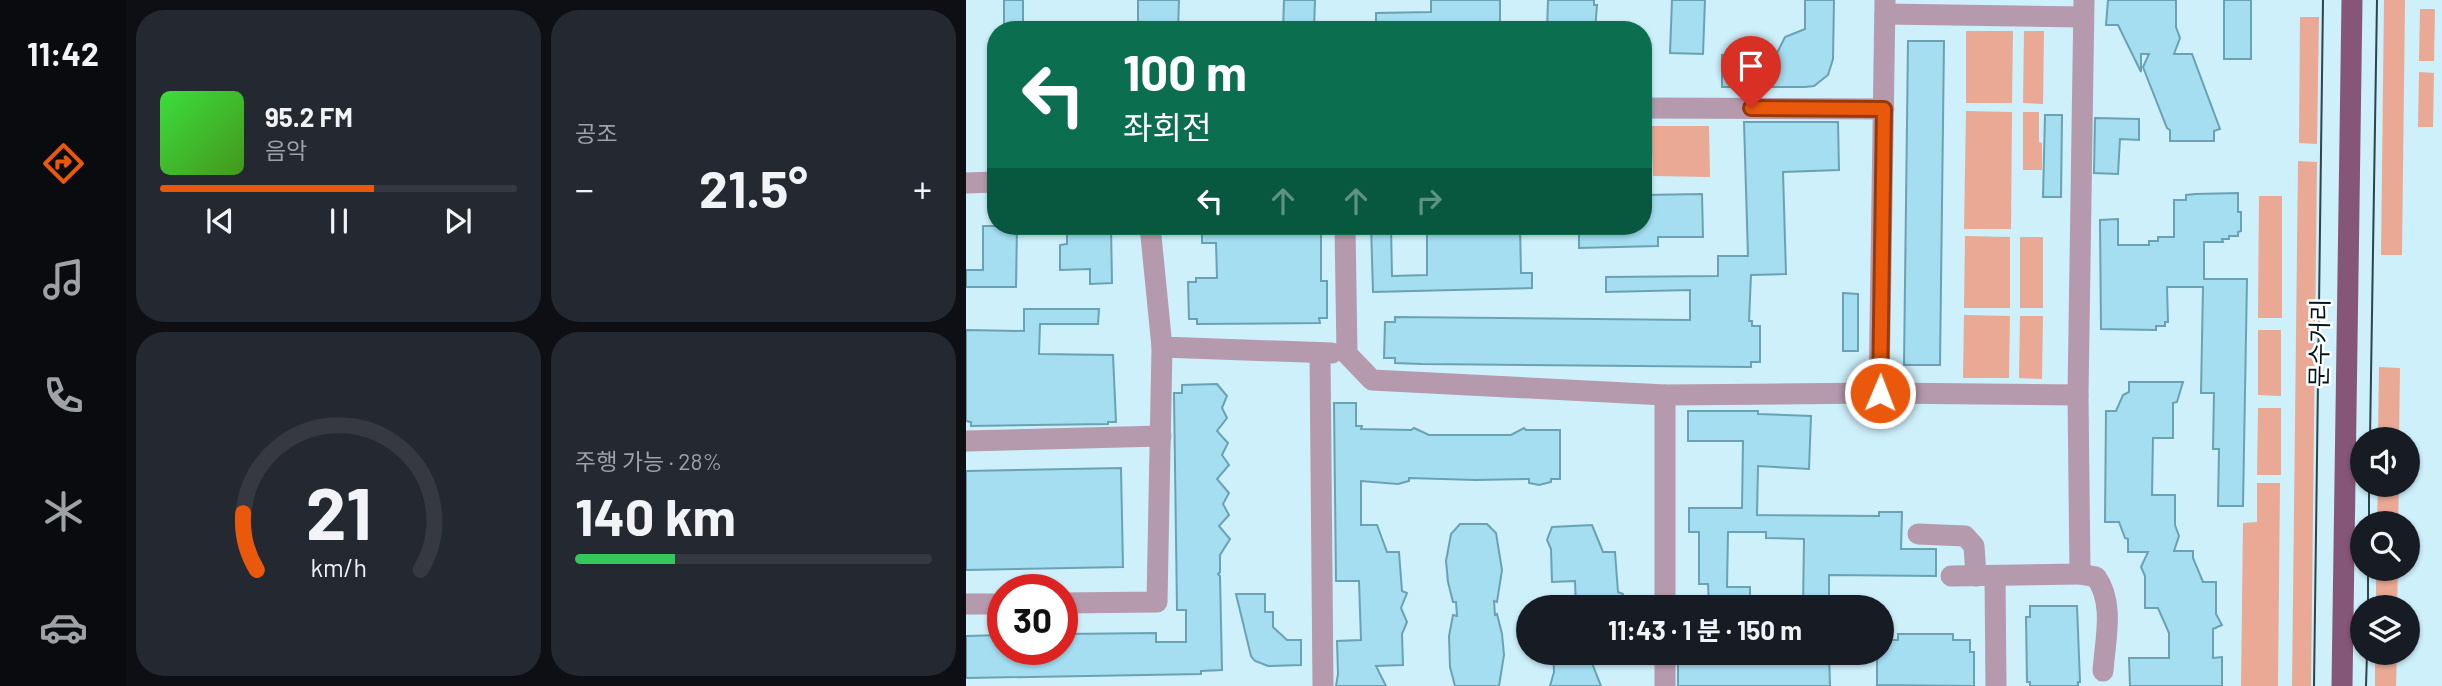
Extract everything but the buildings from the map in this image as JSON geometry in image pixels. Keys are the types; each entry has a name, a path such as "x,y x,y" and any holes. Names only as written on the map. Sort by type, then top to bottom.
{"main road":[{"name":"문수거리","path":"2342,686 2352,0"}],"street":[{"path":"1880,393 1885,7 2083,9 2078,395 2080,574"},
{"path":"1652,108 1884,109"},
{"path":"966,183 987,182"},
{"path":"1078,603 1157,602 1162,346 1151,235"},
{"path":"1345,235 1347,354 1372,380 1665,395 2078,395"},
{"path":"1162,346 1347,354"},
{"path":"1320,353 1323,686"},
{"path":"1665,395 1665,595"},
{"path":"966,441 1161,436"},
{"path":"1918,534 1965,536 1974,546 1986,576 1996,686"},
{"path":"1951,576 2080,574 2096,577 2104,588 2108,606 2103,671"},
{"path":"966,604 987,604"},
{"path":"1665,665 1665,686"}],"shaded area":[{"path":"2384,0 2405,0 2402,255 2381,255"},
{"path":"2420,9 2435,9 2434,61 2419,61"},
{"path":"2300,17 2319,17 2317,144 2299,143"},
{"path":"1966,31 2013,31 2012,103 1966,103"},
{"path":"2024,31 2044,31 2043,104 2023,103"},
{"path":"2419,72 2434,73 2433,127 2418,127"},
{"path":"1966,111 2012,112 2011,229 1964,229"},
{"path":"2023,112 2039,112 2042,170 2023,170"},
{"path":"1652,126 1709,126 1710,177 1653,176"},
{"path":"2298,161 2317,162 2311,686 2292,686"},
{"path":"2259,196 2282,196 2282,318 2258,318"},
{"path":"1965,236 2010,237 2010,308 1964,308"},
{"path":"2020,237 2043,237 2043,308 2020,308"},
{"path":"1964,315 2010,316 2009,378 1963,378"},
{"path":"2020,316 2043,316 2042,379 2019,378"},
{"path":"2258,330 2281,330 2281,396 2258,395"},
{"path":"2379,367 2400,368 2399,427 2378,427"},
{"path":"2258,408 2281,408 2281,475 2257,475"},
{"path":"2257,483 2280,483 2278,686 2241,686 2243,523 2257,522"},
{"path":"2378,497 2399,497 2398,511 2377,511"},
{"path":"2376,581 2398,581 2397,595 2376,595"},
{"path":"2375,665 2397,665 2396,686 2375,686"}],"tram line":[{"path":"2314,686 2323,0"},
{"path":"2370,427 2377,0"},
{"path":"2369,497 2369,511"},
{"path":"2368,581 2368,595"},
{"path":"2366,686 2367,665"}],"route":[{"path":"1751,108 1884,109 1880,393"}]}
